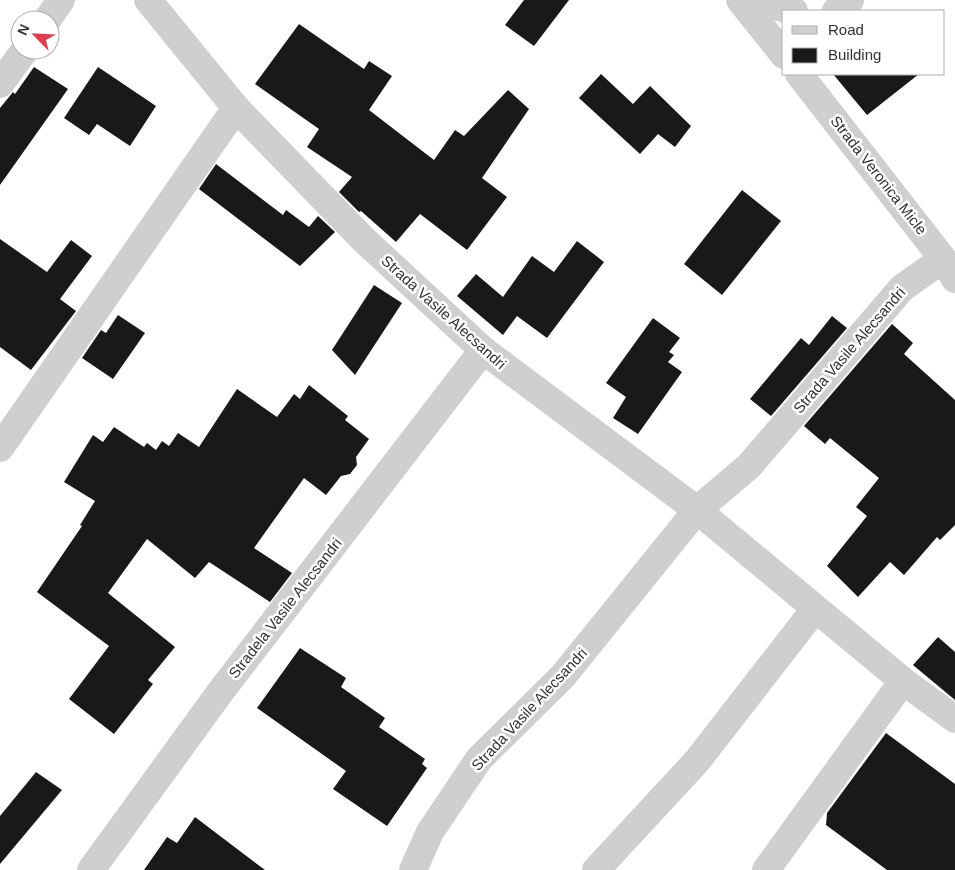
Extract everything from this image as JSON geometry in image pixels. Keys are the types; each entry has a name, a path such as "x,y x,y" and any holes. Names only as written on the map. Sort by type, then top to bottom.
{"street":[{"name":"Strada Vasile Alecsandri","path":"148,0 236,108 363,239 483,350 697,510 903,681 955,718"},
{"path":"740,0 782,52"},
{"path":"753,0 790,10"},
{"path":"837,10 850,0"},
{"path":"0,84 18,60"},
{"name":"Strada Veronica Micle","path":"800,75 949,269"},
{"path":"0,448 236,108"},
{"name":"Strada Vasile Alecsandri","path":"413,870 430,832 479,759 563,676 697,510 749,466 902,288 949,269"},
{"name":"Stradela Vasile Alecsandri","path":"91,870 220,691 483,350"},
{"path":"596,870 697,761 815,609"},
{"path":"766,870 903,681"}],"building":[{"path":"524,0 569,0 534,46 505,25"},
{"path":"299,24 364,69 369,61 392,76 369,110 434,160 455,130 464,136 508,90 529,109 482,178 507,197 467,250 420,214 396,242 361,211 359,212 339,192 352,177 307,147 319,129 255,84"},
{"path":"34,67 68,89 0,185 0,108 13,92 15,94"},
{"path":"98,67 156,106 130,146 97,124 89,135 64,118"},
{"path":"601,74 633,104 650,86 691,126 675,147 658,134 640,154 579,98"},
{"path":"834,75 918,75 867,115"},
{"path":"216,164 283,215 286,210 309,227 318,216 335,232 300,266 199,189"},
{"path":"742,190 781,221 722,295 684,264"},
{"path":"0,239 47,272 71,240 92,256 60,299 76,311 31,370 0,347"},
{"path":"577,241 604,262 547,338 517,316 503,335 457,296 476,274 503,297 532,256 554,272"},
{"path":"374,285 402,303 355,375 332,350"},
{"path":"118,315 145,333 113,379 82,358 101,330 106,333"},
{"path":"832,316 847,328 771,416 750,399 801,338 809,345"},
{"path":"653,318 680,338 669,352 674,355 668,362 682,372 638,434 613,418 626,397 606,383"},
{"path":"892,324 913,343 904,354 955,400 955,525 940,540 937,537 904,575 890,562 858,597 827,566 867,516 856,507 879,478 830,438 825,444 804,426"},
{"path":"309,385 348,416 345,420 369,439 356,457 357,465 350,474 341,476 326,495 304,478 254,548 292,573 270,602 209,562 195,578 147,539 108,593 175,647 148,680 153,684 114,734 69,699 109,646 37,592 82,526 80,525 95,501 64,482 93,435 103,442 114,427 144,447 147,443 156,450 162,441 169,446 178,433 199,447 237,389 277,417 294,394 300,399"},
{"path":"938,637 955,652 955,700 913,665"},
{"path":"300,648 346,678 341,687 385,718 379,727 425,759 422,764 427,768 387,826 333,789 346,771 257,708"},
{"path":"886,733 955,784 955,870 887,870 826,825 827,813"},
{"path":"36,772 62,790 0,864 0,816"},
{"path":"195,817 265,870 144,870 167,837 177,843"}]}
